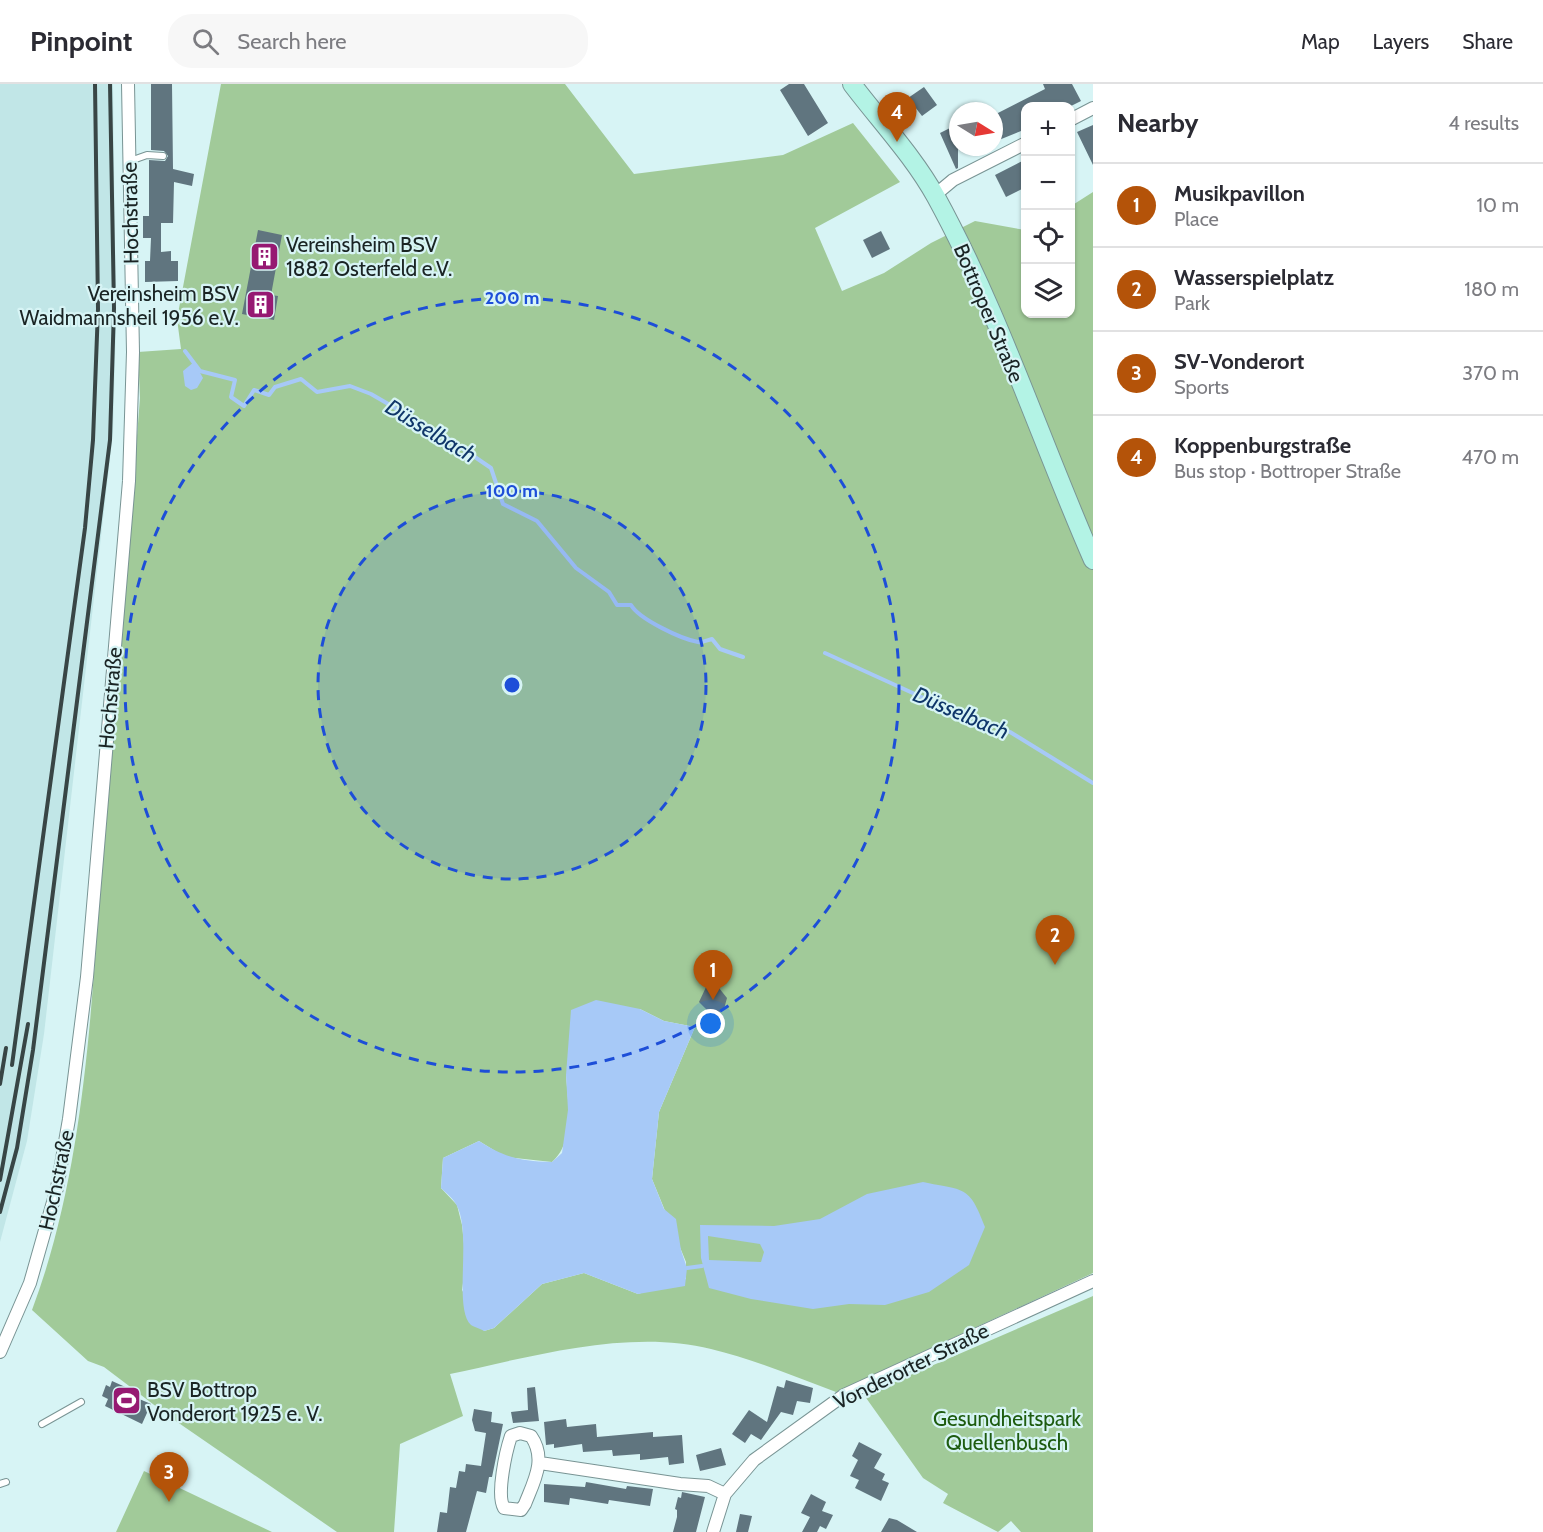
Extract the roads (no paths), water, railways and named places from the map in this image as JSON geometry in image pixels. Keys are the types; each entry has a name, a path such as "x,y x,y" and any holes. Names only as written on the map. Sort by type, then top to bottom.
{"main road":[{"name":"Bottroper Straße","path":"852,84 935,195 984,297 1093,560"}],"street":[{"name":"Hochstraße","path":"0,1352 38,1259 57,1188 71,1107 87,977 129,490 133,352 128,84"},
{"path":"1075,118 1093,108"},
{"path":"935,195 953,180 1021,146"},
{"name":"Vonderorter Straße","path":"725,1494 754,1460 844,1395 1093,1281"},
{"path":"520,1433 531,1436 540,1463 522,1510 504,1508 500,1497 511,1436 520,1433"},
{"path":"540,1463 680,1484 708,1486 725,1494 713,1532"}],"lane":[{"path":"130,161 147,155 163,156"},
{"path":"42,1424 81,1402"}],"water":[{"path":"194,362 203,378 197,388 191,390 185,386 183,371"},
{"path":"596,1000 640,1009 664,1021 695,1027 659,1112 652,1179 664,1209 676,1219 681,1250 687,1268 685,1286 638,1294 584,1273 542,1284 494,1328 484,1331 471,1325 466,1316 463,1303 461,1219 456,1203 441,1188 443,1158 479,1141 506,1155 531,1161 552,1162 562,1153 568,1110 566,1075 571,1010"},
{"path":"923,1182 956,1189 969,1196 985,1227 969,1265 929,1292 885,1305 849,1304 813,1309 751,1299 709,1288 701,1258 700,1225 774,1226 820,1219 867,1194","holes":["708,1236 760,1244 764,1252 761,1262 709,1260"]}],"waterway":[{"name":"Düsselbach","path":"185,351 200,371 235,380 231,397 244,406 254,390 269,395 275,387 301,379 317,392 350,386 371,394 447,438 491,468 503,504 537,521 576,568 609,592 617,605 631,605 642,616 671,633 698,642 712,639 720,649 743,657"},
{"name":"Düsselbach","path":"825,653 939,705 1010,732 1093,783"},
{"path":"687,1268 702,1266"}],"railway":[{"path":"12,1065 85,528 93,440 98,309 95,84"},
{"path":"0,1212 17,1148 33,1050 110,440 114,308 110,84"},
{"path":"0,1180 28,1024"},
{"path":"0,1084 6,1048"}],"place":[{"name":"Koppenburgstraße","path":"897,142"},
{"name":"Vereinsheim BSV 1882 Osterfeld e.V.","path":"265,256"},
{"name":"Vereinsheim BSV Waidmannsheil 1956 e.V.","path":"260,305"},
{"name":"Wasserspielplatz","path":"1055,965"},
{"name":"Musikpavillon","path":"713,1000"},
{"name":"BSV Bottrop Vonderort 1925 e. V.","path":"126,1401"},
{"name":"SV-Vonderort","path":"169,1502"}],"park label":[{"name":"Gesundheitspark Quellenbusch","path":"1007,1430"}]}
